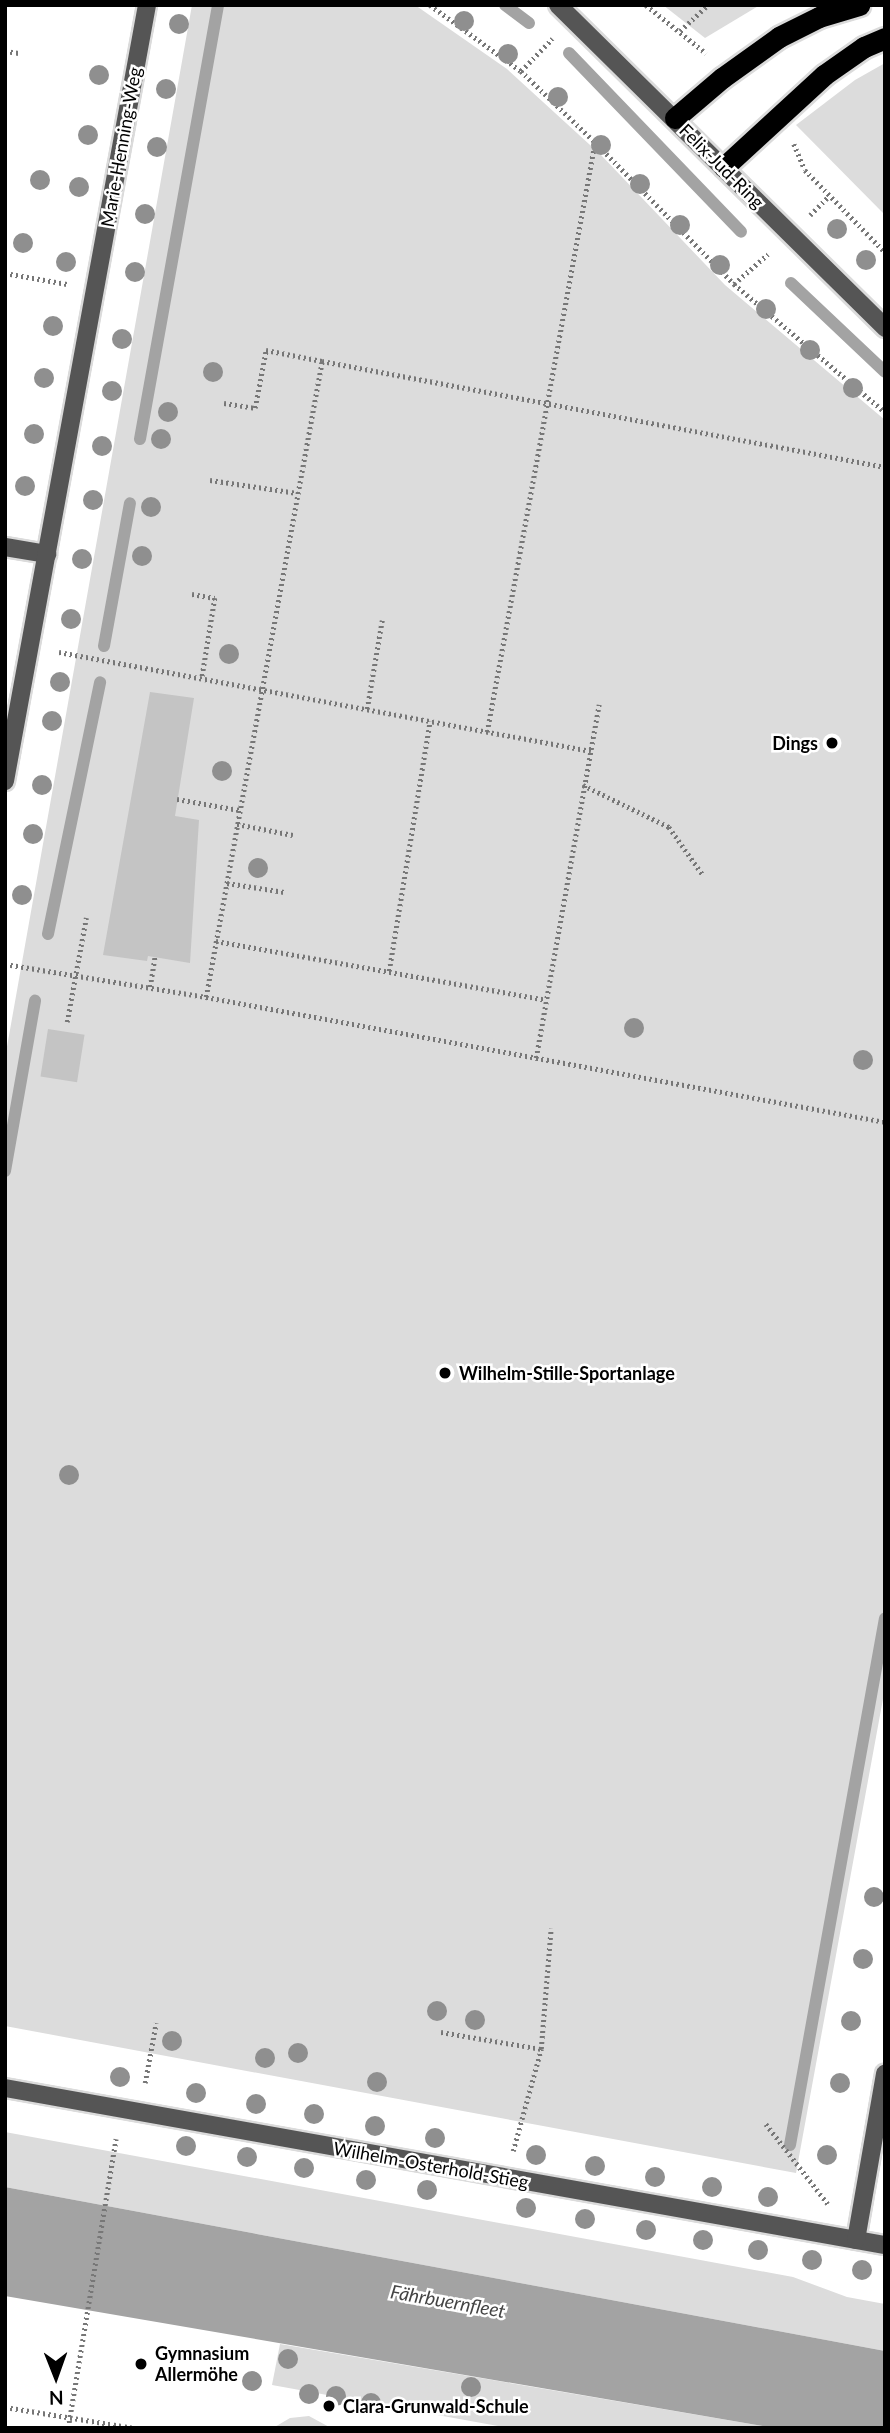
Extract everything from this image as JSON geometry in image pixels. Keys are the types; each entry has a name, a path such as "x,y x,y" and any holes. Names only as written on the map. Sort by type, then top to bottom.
{"highway":[{"path":"675,118 722,78 779,37 819,17 859,5"},
{"path":"724,167 824,75 864,47 885,38"}],"street":[{"name":"Marie-Henning-Weg","path":"5,781 147,5"},
{"name":"Felix-Jud-Ring","path":"558,5 885,328"},
{"path":"5,547 47,555"},
{"path":"856,2240 885,2074"},
{"name":"Wilhelm-Osterhold-Stieg","path":"5,2088 885,2245"}],"path":[{"path":"430,5 521,71 595,142 734,284 885,412"},
{"path":"646,5 680,32 708,5"},
{"path":"5,51 19,53"},
{"path":"487,732 595,142"},
{"path":"734,284 790,235"},
{"path":"5,273 95,289"},
{"path":"224,403 255,408 265,350 885,467"},
{"path":"206,997 322,361"},
{"path":"210,480 297,493"},
{"path":"192,594 215,598 201,678"},
{"path":"367,709 383,620"},
{"path":"30,647 591,751"},
{"path":"536,1058 599,705"},
{"path":"389,971 430,722"},
{"path":"583,785 669,827 703,875"},
{"path":"177,799 239,810"},
{"path":"237,824 293,835"},
{"path":"226,883 284,892"},
{"path":"67,1022 86,918"},
{"path":"216,941 546,1000"},
{"path":"150,987 155,957"},
{"path":"5,964 206,997 885,1122"},
{"path":"506,2179 541,2049 551,1928"},
{"path":"140,2112 156,2023"},
{"path":"441,2032 541,2049"},
{"path":"68,2428 120,2109"},
{"path":"766,2124 856,2240"},
{"path":"5,2407 134,2428"}],"shaded area":[{"name":"Wilhelm-Stille-Sportanlage","path":"192,5 415,5 507,69 601,155 725,285 885,420 885,1688 796,2173 5,2026 5,1058"},
{"path":"663,5 760,5 705,38"},
{"path":"885,63 885,215 796,125 855,80"},
{"path":"5,2132 793,2277 847,2297 885,2304 885,2351 5,2187"},
{"path":"280,2344 774,2428 509,2428 272,2385"},
{"path":"309,2416 331,2428 273,2428 290,2418"}],"water":[{"name":"Fährbuernfleet","path":"5,2187 885,2351 885,2428 774,2428 5,2296"}],"building":[{"path":"150,692 194,698 175,816 199,820 190,963 148,956 147,961 103,955"},
{"path":"48,1029 85,1035 77,1082 40,1076"}],"waterway":[{"path":"140,439 218,5"},
{"path":"505,5 529,23"},
{"path":"569,53 741,232"},
{"path":"791,283 885,372"},
{"path":"104,646 130,503"},
{"path":"48,934 100,682"},
{"path":"5,1171 35,1001"},
{"path":"790,2145 885,1618"}],"place":[{"name":"Dings","path":"832,743"},
{"name":"Wilhelm-Stille-Sportanlage","path":"445,1373"},
{"name":"Gymnasium Allermöhe","path":"141,2364"},
{"name":"Clara-Grunwald-Schule","path":"329,2406"}]}
